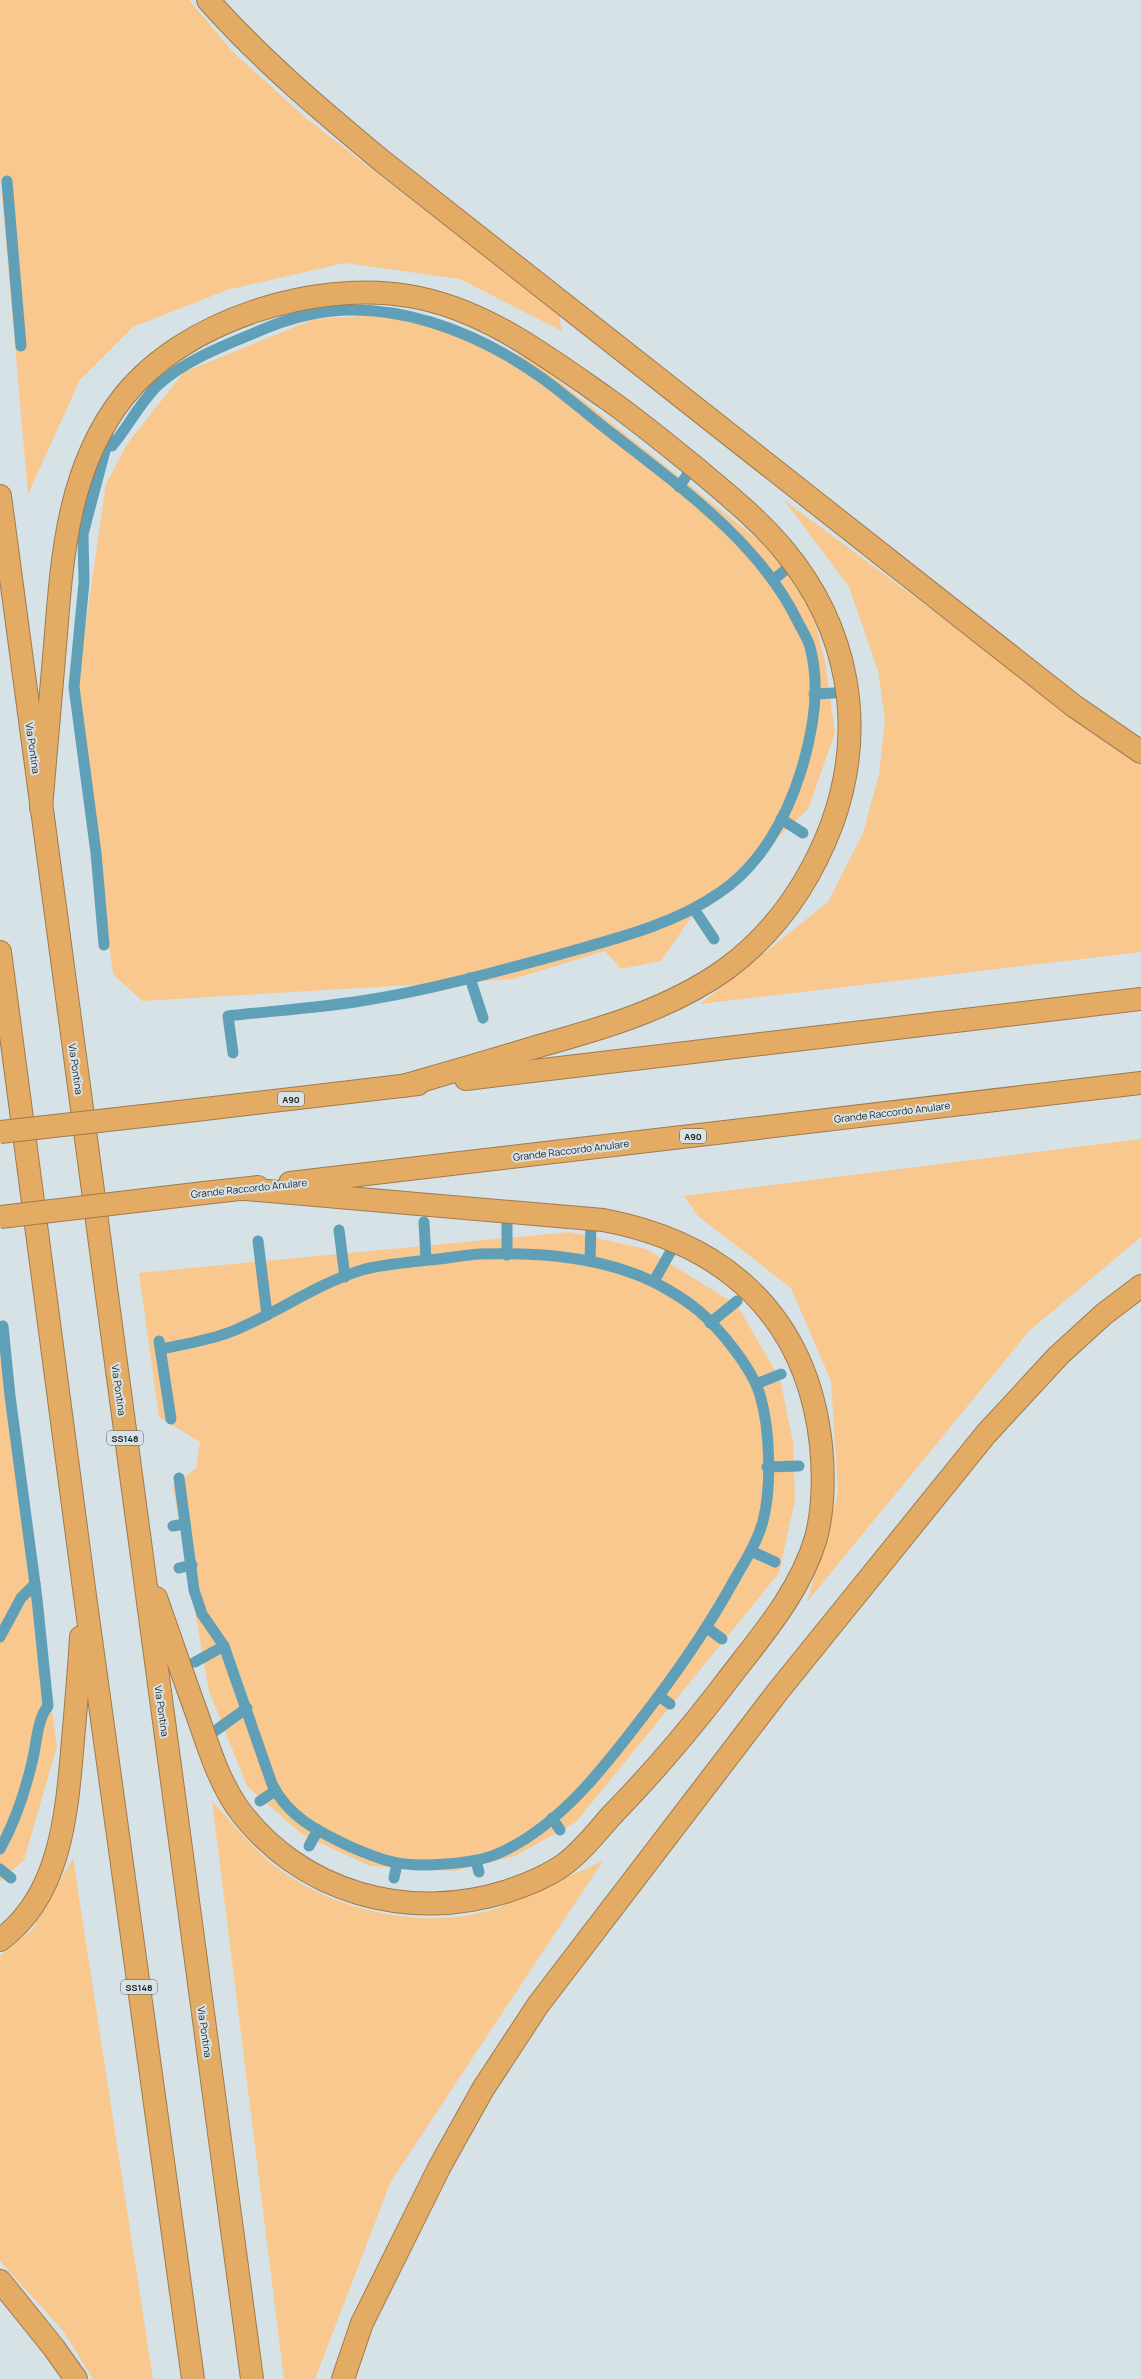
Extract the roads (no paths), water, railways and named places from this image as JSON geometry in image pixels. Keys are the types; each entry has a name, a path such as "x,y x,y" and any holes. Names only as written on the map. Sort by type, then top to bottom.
{"highway":[{"path":"208,0 234,29 300,94 382,161 1074,706 1141,752"},
{"path":"41,808 62,555 78,483 93,447 108,419 126,393 151,369 181,346 210,328 243,315 291,302 343,294 385,293 410,296 445,305 481,319 524,342 629,414 733,499 760,524 783,548 818,599 836,638 849,698 851,726 846,776 841,797 815,863 784,916 755,945 721,972 683,995 614,1025 403,1086"},
{"name":"Via Pontina","path":"0,496 252,2379"},
{"name":"SS148","path":"0,952 85,1596 193,2379"},
{"name":"A90","path":"0,1132 1141,999"},
{"name":"Grande Raccordo Anulare","path":"0,1217 1141,1083"},
{"path":"141,1555 212,1758 223,1784 238,1808 266,1838 295,1863 344,1890 381,1901 430,1905 473,1900 517,1888 553,1871 578,1852 670,1752 757,1641 797,1582 816,1538 822,1504 824,1473 817,1414 801,1366 779,1325 751,1290 704,1255 652,1231 603,1220 245,1189"},
{"path":"342,2379 362,2322 439,2168 483,2089 542,2000 779,1690 986,1434 1058,1356 1104,1314 1141,1286"},
{"path":"0,1940 28,1912 42,1891 59,1843 68,1791 85,1596"},
{"path":"0,2281 76,2379"}],"waterway":[{"path":"7,181 21,346"},
{"path":"109,438 107,443 109,446 112,446 139,408 157,386 167,377 190,362 279,323 307,315 338,311 369,311 400,315 431,322 461,333 489,346 542,378 693,497 742,543 764,568 783,595 810,647 815,678 814,709 809,741 795,788 780,823 759,855 734,882 719,893 685,913 648,928 591,946 467,979 361,1001 311,1008 228,1016 233,1053"},
{"path":"104,945 96,853 74,687 84,582 83,534 107,443"},
{"path":"679,487 687,475"},
{"path":"773,580 784,571"},
{"path":"814,694 834,693"},
{"path":"781,819 803,833"},
{"path":"694,909 714,939"},
{"path":"470,978 483,1018"},
{"path":"507,1221 507,1255"},
{"path":"424,1222 426,1260"},
{"path":"590,1261 591,1222"},
{"path":"339,1230 345,1277"},
{"path":"258,1241 267,1315"},
{"path":"654,1281 671,1251"},
{"path":"161,1349 207,1339 233,1331 329,1283 370,1268 480,1254 539,1255 578,1259 616,1268 651,1281 685,1300 699,1311 716,1328 743,1361 756,1384 760,1395 766,1424 769,1458 766,1507 763,1521 755,1542 718,1609 686,1658 619,1748 583,1790 563,1810 520,1842 497,1854 487,1857 460,1863 430,1865 393,1862 377,1858 351,1847 316,1829 306,1822 287,1806 279,1796 272,1784 224,1646 202,1614 194,1590 179,1478"},
{"path":"710,1323 737,1301"},
{"path":"0,1849 15,1817 27,1782 39,1724 48,1706 37,1599 10,1396 3,1326"},
{"path":"159,1341 171,1419"},
{"path":"756,1384 781,1374"},
{"path":"767,1467 799,1466"},
{"path":"173,1526 185,1524"},
{"path":"751,1551 775,1562"},
{"path":"179,1568 192,1565"},
{"path":"0,1637 21,1598 35,1584"},
{"path":"706,1627 722,1639"},
{"path":"195,1662 224,1646"},
{"path":"659,1696 670,1704"},
{"path":"215,1731 247,1708"},
{"path":"260,1801 275,1791"},
{"path":"552,1818 560,1830"},
{"path":"309,1846 318,1830"},
{"path":"476,1861 479,1872"},
{"path":"394,1878 397,1864"},
{"path":"0,1869 11,1878"}]}
